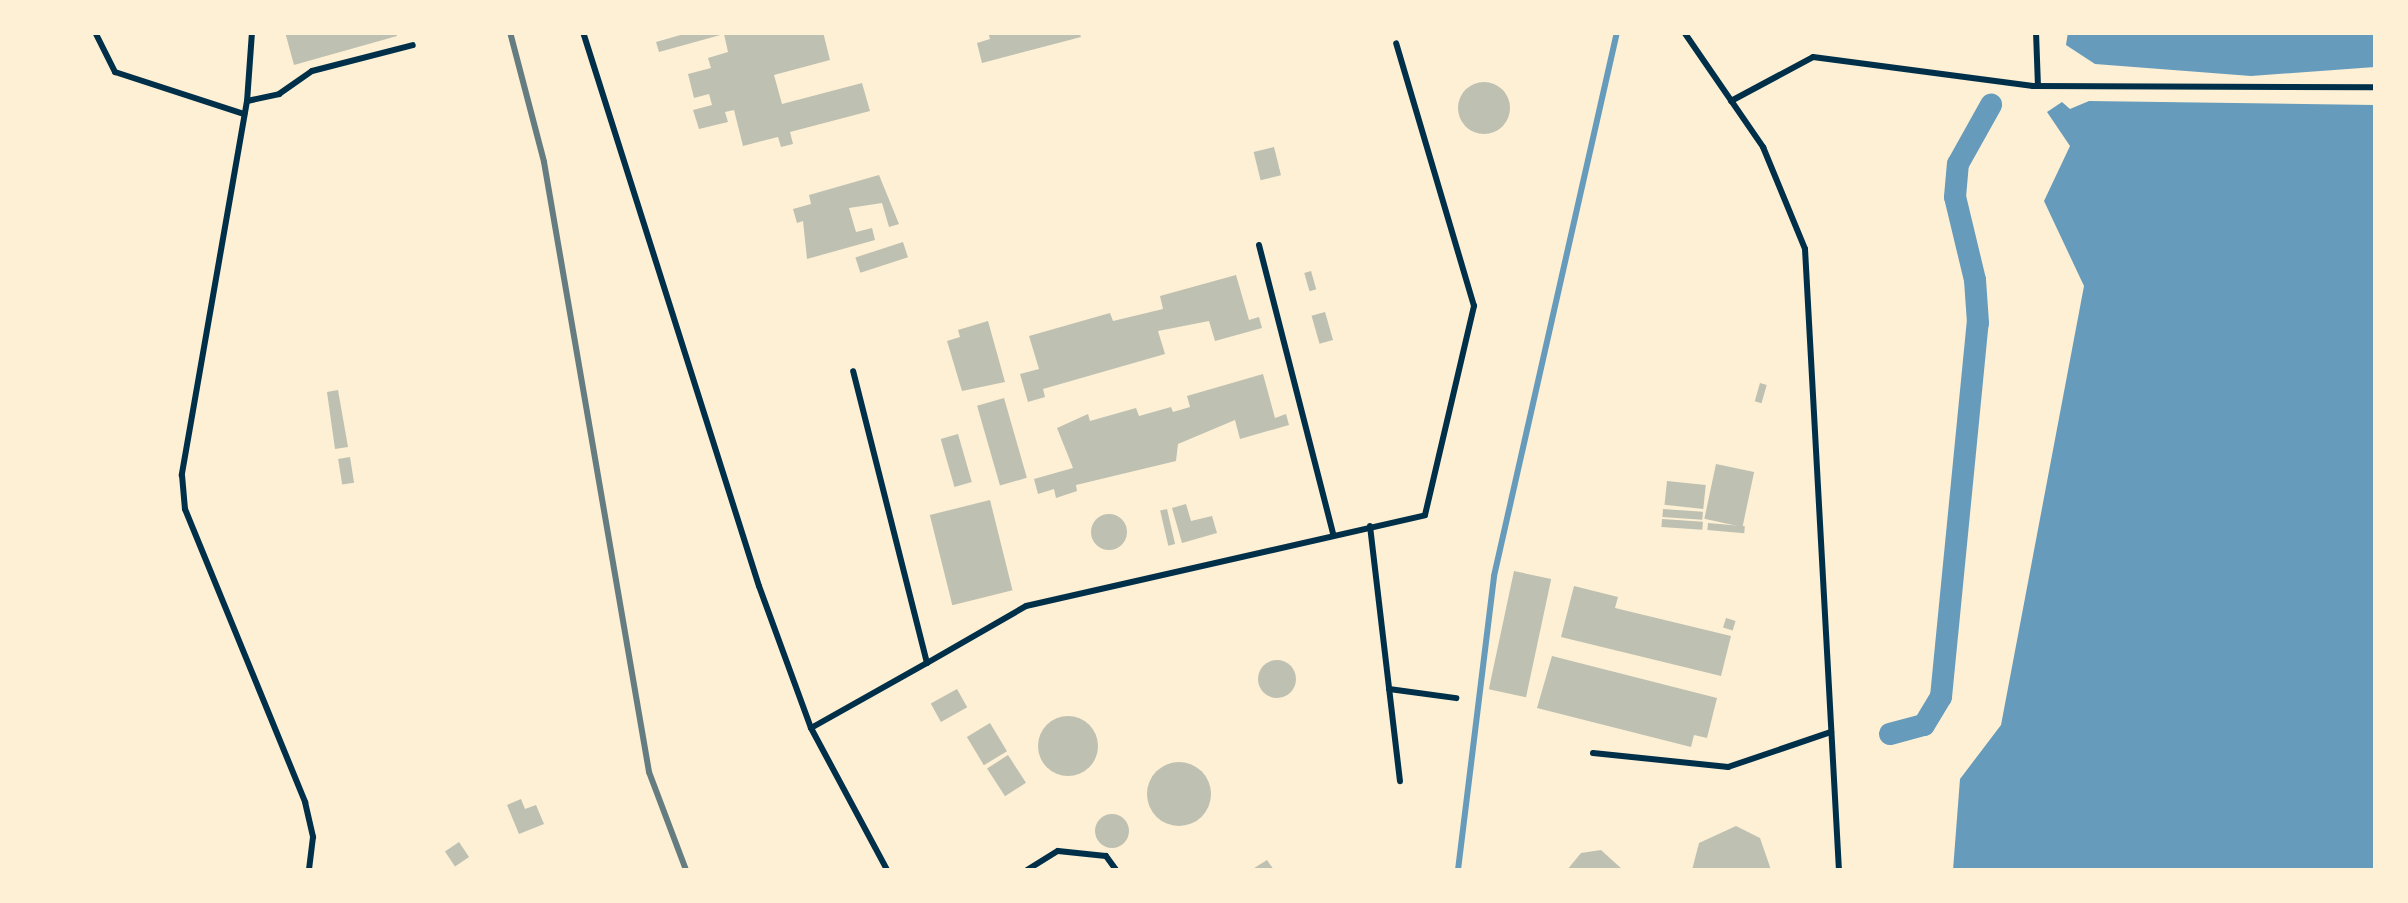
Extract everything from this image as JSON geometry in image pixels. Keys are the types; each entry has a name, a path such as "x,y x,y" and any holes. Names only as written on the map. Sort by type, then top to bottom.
{"lane":[{"path":"95,32 115,72 244,114"},
{"path":"252,32 244,114 182,476 186,509 305,802 314,837 309,870"},
{"path":"584,32 674,330 811,728 887,870"},
{"path":"1684,32 1786,189 1805,249 1839,870"},
{"path":"2036,32 2038,86"},
{"path":"811,728 1026,606 1425,515 1474,306 1396,43"},
{"path":"246,101 279,94 312,71 413,45"},
{"path":"1729,98 1813,56 1937,78 2038,86 2376,87"},
{"path":"1259,246 1333,534"},
{"path":"854,371 928,663"},
{"path":"1370,526 1400,781"},
{"path":"1389,689 1456,698"},
{"path":"1592,753 1728,767 1832,732"},
{"path":"1027,870 1058,851 1106,856 1116,870"}],"water":[{"path":"2068,32 2375,33 2375,67 2251,76 2095,64 2066,45"},
{"path":"2089,101 2375,105 2375,870 1953,870 1960,779 2001,725 2084,286 2044,201 2070,146 2047,112 2062,102 2070,109"}],"building":[{"path":"285,32 396,32 397,36 294,65"},
{"path":"691,32 823,32 830,60 774,75 782,104 862,83 870,111 790,132 793,144 781,147 778,137 743,146 734,110 725,112 728,122 699,129 693,110 712,105 709,94 694,98 688,74 711,68 708,58 728,52 724,34 659,52 656,42"},
{"path":"988,32 1079,32 1081,37 982,63 977,43 990,39"},
{"path":"1484,82 1502,90 1510,108 1502,126 1484,134 1466,126 1458,108 1466,90"},
{"path":"1274,147 1281,175 1261,180 1254,152"},
{"path":"879,175 899,224 889,227 882,203 849,208 856,232 872,228 875,240 807,259 803,221 797,223 793,209 811,204 809,195"},
{"path":"903,242 908,257 860,273 855,257"},
{"path":"1311,271 1316,289 1310,291 1304,273"},
{"path":"1236,275 1249,320 1259,317 1262,328 1215,341 1209,321 1158,331 1165,354 1043,389 1045,397 1028,402 1020,374 1039,369 1029,336 1110,313 1113,321 1163,309 1160,296"},
{"path":"1325,312 1333,340 1320,344 1312,316"},
{"path":"988,321 1005,382 962,391 947,341 960,337 958,330"},
{"path":"1263,374 1275,418 1286,414 1289,425 1240,439 1235,420 1178,444 1176,461 1076,485 1077,491 1056,498 1054,489 1038,494 1034,479 1073,468 1057,428 1088,414 1090,421 1136,408 1139,416 1171,407 1173,412 1190,407 1187,396"},
{"path":"1760,383 1767,385 1761,403 1755,401"},
{"path":"338,390 348,447 335,449 327,392"},
{"path":"1004,398 1027,478 1000,486 977,406"},
{"path":"958,434 972,482 954,487 941,439"},
{"path":"350,457 354,483 342,485 338,459"},
{"path":"1716,464 1754,472 1743,527 1704,519"},
{"path":"1667,481 1706,485 1703,509 1664,505"},
{"path":"990,500 1012,590 952,605 930,515"},
{"path":"1186,504 1191,521 1212,516 1217,533 1182,543 1172,508"},
{"path":"1167,509 1175,544 1168,546 1160,511"},
{"path":"1663,509 1703,512 1702,520 1662,517"},
{"path":"1109,514 1122,519 1127,532 1122,545 1109,550 1096,545 1091,532 1096,519"},
{"path":"1662,519 1703,522 1702,530 1661,527"},
{"path":"1708,523 1745,526 1744,533 1707,530"},
{"path":"1514,571 1551,579 1526,697 1489,689"},
{"path":"1574,586 1618,597 1615,608 1731,636 1721,676 1561,637"},
{"path":"1726,618 1736,621 1733,630 1723,628"},
{"path":"1552,656 1717,698 1707,738 1694,735 1691,747 1537,708"},
{"path":"1277,660 1290,666 1296,679 1290,692 1277,698 1264,692 1258,679 1264,666"},
{"path":"957,689 967,707 941,722 931,704"},
{"path":"1068,716 1089,725 1098,746 1089,767 1068,776 1047,767 1038,746 1047,725"},
{"path":"990,723 1007,751 984,765 967,737"},
{"path":"1008,755 1026,783 1005,796 987,769"},
{"path":"1179,762 1202,771 1211,794 1202,817 1179,826 1156,817 1147,794 1156,771"},
{"path":"521,799 525,809 536,805 544,824 519,834 507,805"},
{"path":"1112,814 1124,819 1129,831 1124,843 1112,848 1100,843 1095,831 1100,819"},
{"path":"1736,826 1760,838 1771,870 1692,870 1699,843"},
{"path":"459,842 469,857 455,866 445,852"},
{"path":"1601,850 1623,870 1567,870 1581,853"},
{"path":"1267,860 1274,870 1251,870"}],"waterway":[{"path":"1458,870 1494,576 1617,32"},
{"path":"1890,734 1924,725 1941,697 1978,323 1975,280 1955,197 1958,164 1991,105"}],"railway":[{"path":"510,32 544,162 649,772 686,870"}]}
